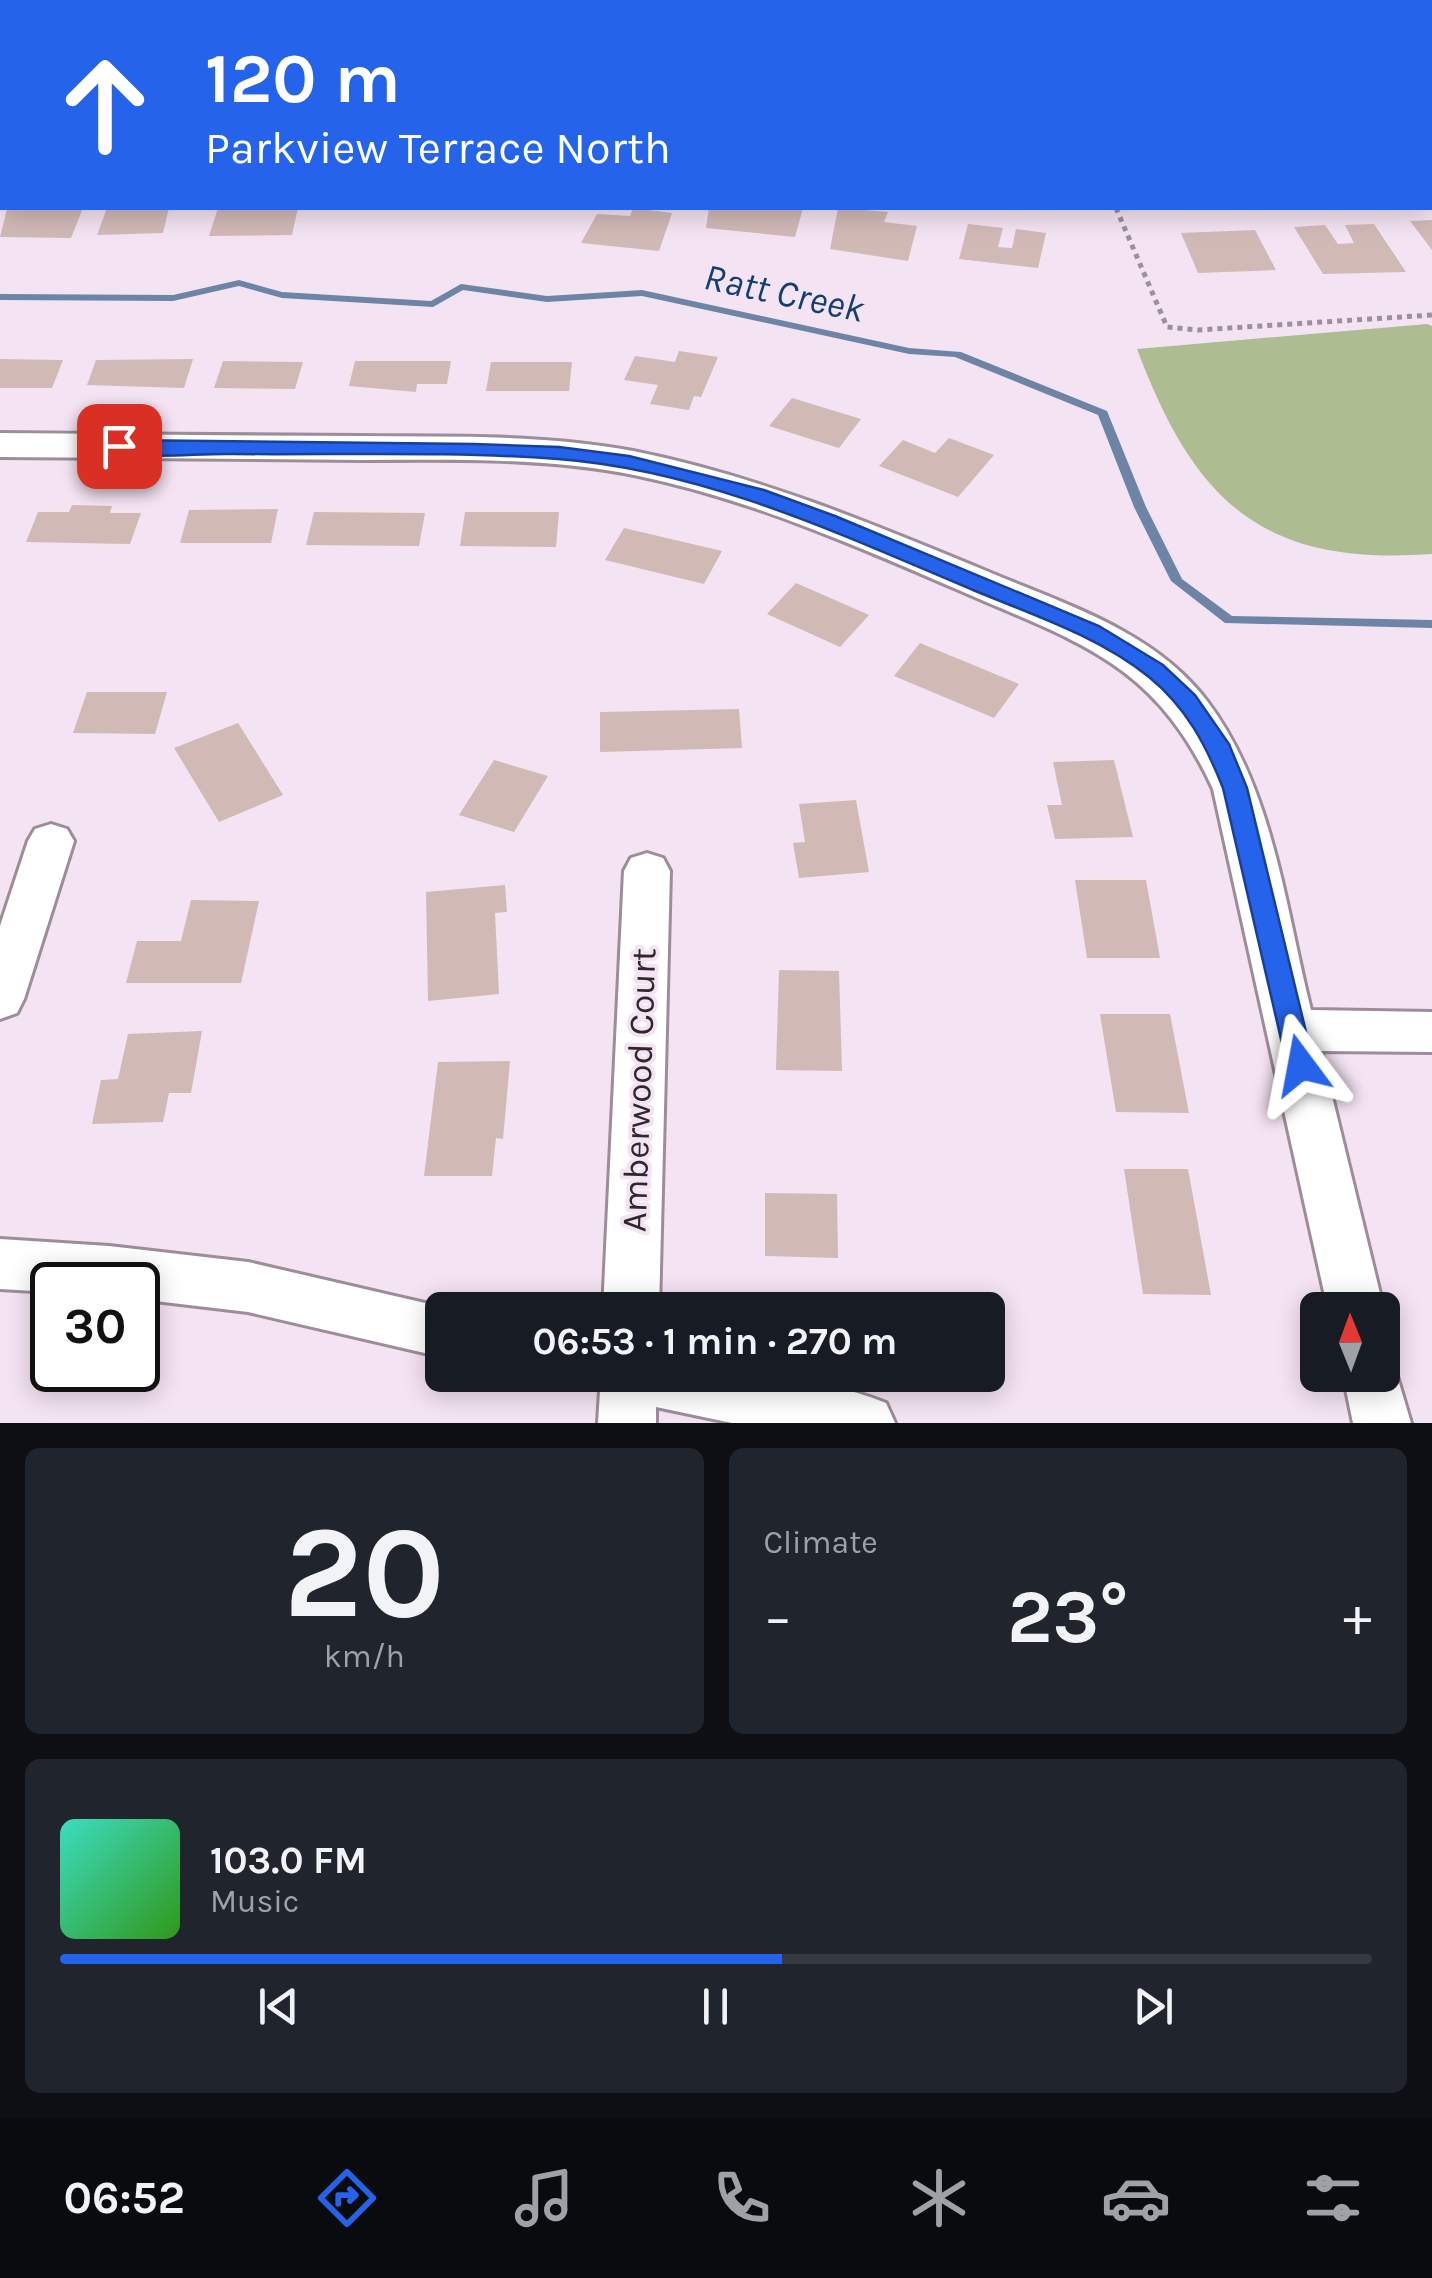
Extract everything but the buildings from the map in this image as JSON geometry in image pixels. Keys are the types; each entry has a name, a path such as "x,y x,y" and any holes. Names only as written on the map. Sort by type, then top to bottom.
{"street":[{"path":"0,446 559,453 644,466 757,495 920,558 1091,631 1155,670 1187,700 1217,744 1235,788 1352,1292"},
{"path":"0,999 52,841"},
{"name":"Amberwood Court","path":"633,1292 648,871"},
{"path":"1293,1030 1432,1032"},
{"path":"0,1264 109,1270 248,1288 425,1327"},
{"path":"627,1423 628,1392"},
{"path":"713,1392 866,1423"},
{"path":"1375,1392 1382,1423"}],"path":[{"path":"1117,210 1167,327 1198,330 1432,315"}],"green space":[{"path":"1432,326 1432,554 1373,555 1322,549 1279,535 1242,514 1211,485 1184,448 1159,403 1137,349"}],"waterway":[{"name":"Ratt Creek","path":"0,297 173,298 239,283 282,295 433,304 461,287 547,299 642,293 909,351 957,354 1103,413 1140,507 1177,581 1229,620 1432,624"}],"route":[{"path":"119,446 474,450 559,453 629,462 757,495 827,520 1091,631 1155,670 1187,700 1217,744 1235,788 1301,1065"}]}
